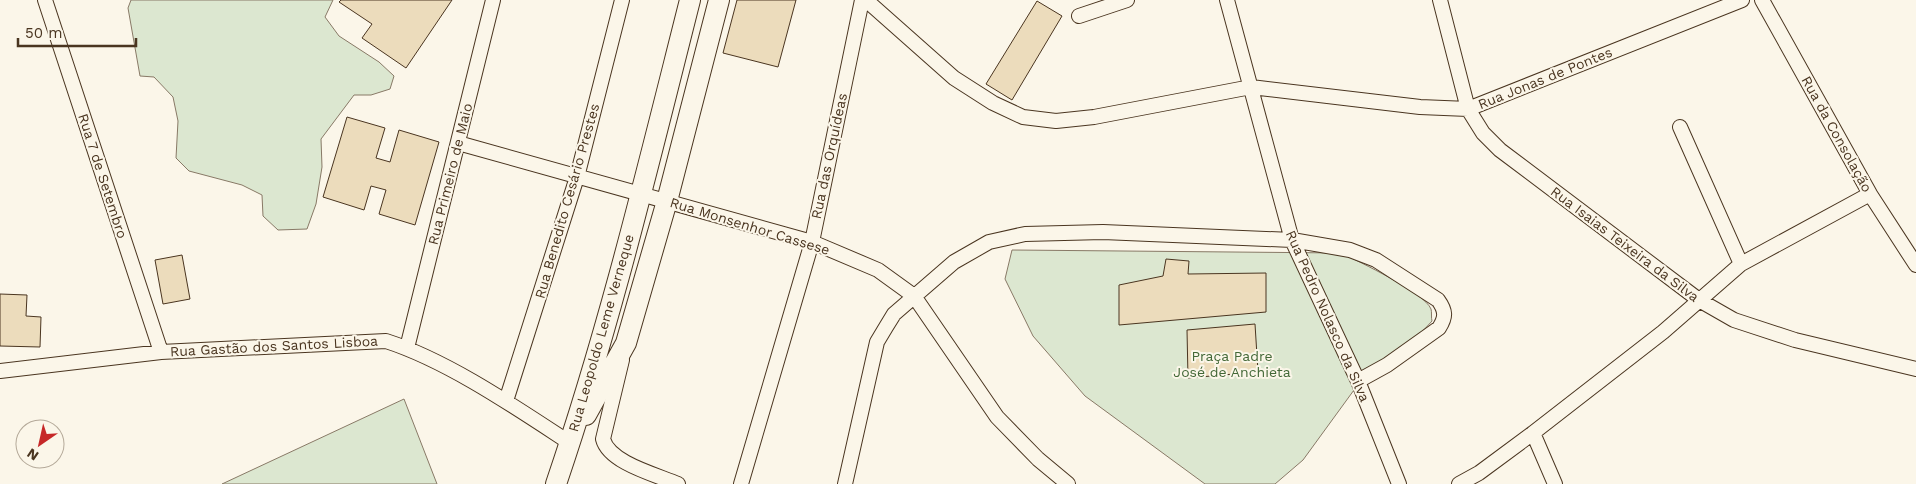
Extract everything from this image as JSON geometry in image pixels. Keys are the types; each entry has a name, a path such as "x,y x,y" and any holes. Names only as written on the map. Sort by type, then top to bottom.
{"main road":[{"name":"Rua Leopoldo Leme Verneque","path":"570,443 640,194 690,0"},
{"name":"Rua Leopoldo Leme Verneque","path":"570,443 626,343 667,201 719,0"},
{"path":"562,480 570,443"}],"street":[{"name":"Rua 7 de Setembro","path":"45,0 161,352"},
{"name":"Rua Primeiro de Maio","path":"408,348 493,0"},
{"name":"Rua Benedito Cesário Prestes","path":"506,401 577,177 622,0"},
{"name":"Rua das Orquídeas","path":"741,484 812,242 862,0"},
{"name":"Rua Jonas de Pontes","path":"866,0 954,78 993,103 1024,117 1056,121 1094,117 1251,87 1420,107 1468,109 1742,0"},
{"path":"1079,16 1127,0"},
{"name":"Rua Isaias Teixeira da Silva","path":"1440,0 1468,109 1483,134 1500,150 1699,300 1734,320 1795,340 1916,369"},
{"name":"Rua da Consolação","path":"1762,0 1870,194 1916,266"},
{"name":"Rua Pedro Nolasco da Silva","path":"1231,1 1251,87 1292,240 1358,381 1399,484"},
{"path":"1680,127 1741,264"},
{"name":"Rua Monsenhor Cassese","path":"458,143 812,242 878,270 914,296 997,417 1038,459 1068,484"},
{"path":"1459,484 1479,473 1533,433 1663,332 1741,264 1870,194"},
{"path":"844,484 877,342 894,314 954,262 989,242 1025,234 1103,232 1292,240 1350,250 1376,260 1438,300 1445,309 1444,319 1439,328 1388,365 1358,381"},
{"name":"Rua Gastão dos Santos Lisboa","path":"0,372 161,352 386,340 408,348 506,401 570,443"},
{"path":"626,343 603,439 605,447 617,458 678,484"},
{"path":"1533,433 1555,484"}],"green space":[{"path":"131,0 333,0 325,17 339,36 379,62 394,76 390,89 371,95 354,95 321,139 322,167 316,204 307,229 278,230 263,216 262,195 242,185 189,171 176,158 178,121 173,97 154,77 140,76 128,8"},
{"name":"Praça Padre José de Anchieta","path":"1012,250 1341,253 1390,278 1417,295 1431,309 1432,321 1421,333 1354,390 1303,460 1275,484 1205,484 1085,396 1033,336 1005,279"},
{"path":"404,399 437,484 222,484"}],"building":[{"path":"341,0 452,0 406,68 362,38 372,24 339,2"},
{"path":"737,0 796,0 778,67 723,53"},
{"path":"1037,1 1062,16 1012,100 986,84"},
{"path":"347,117 385,128 376,158 390,162 399,130 439,142 415,225 379,214 386,190 371,186 364,210 323,197"},
{"path":"182,255 190,299 163,304 155,260"},
{"path":"1166,259 1189,261 1188,274 1266,273 1266,312 1119,325 1119,285 1163,276"},
{"path":"0,294 27,295 26,316 41,317 40,347 0,346"},
{"path":"1255,324 1258,372 1188,378 1187,330"}]}
